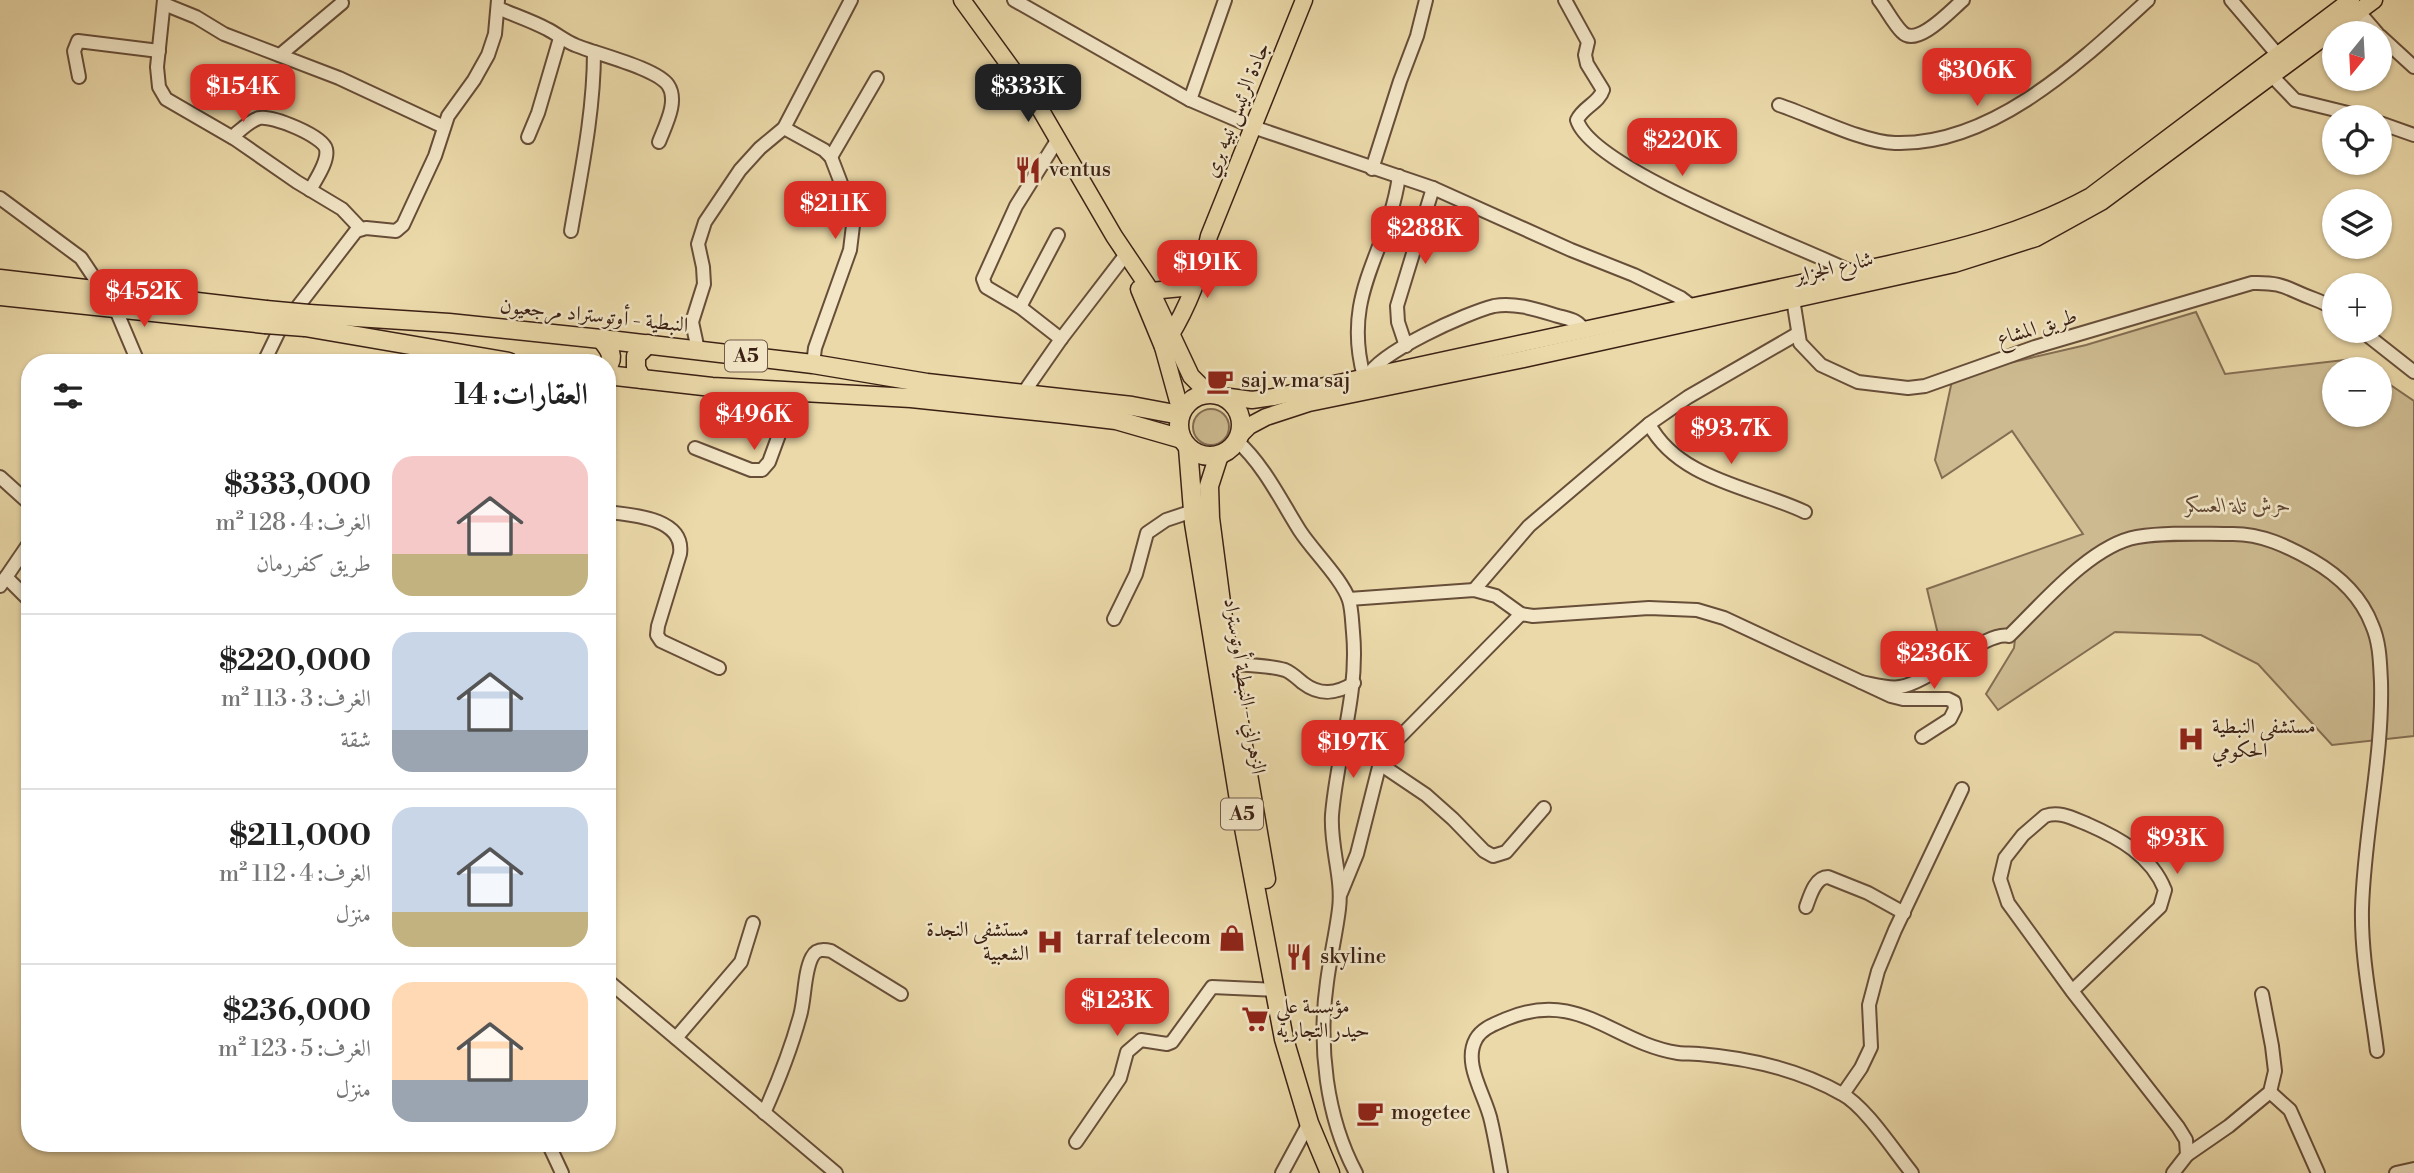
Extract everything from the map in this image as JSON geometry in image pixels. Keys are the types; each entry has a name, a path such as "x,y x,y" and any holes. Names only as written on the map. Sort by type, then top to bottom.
{"highway":[{"name":"النبطية - أوتوستراد مرجعيون","path":"0,279 103,291 266,317"},
{"name":"النبطية - أوتوستراد مرجعيون","path":"0,296 117,310 307,321 449,323 813,364 867,374 1181,414"},
{"name":"النبطية - أوتوستراد مرجعيون","path":"307,321 470,354"},
{"path":"601,339 611,354"},
{"path":"642,379 636,368 636,355 648,344"},
{"name":"A5","path":"616,376 780,391 911,398 1116,420 1185,443 1197,454 1219,455"},
{"path":"1181,414 1190,401 1202,395 1219,396 1231,403 1238,412 1241,423 1238,438 1229,450 1219,455"},
{"name":"A5","path":"1181,414 1179,423 1185,443"},
{"name":"الزهراني - النبطية أوتوستراد","path":"1185,443 1193,511 1241,812 1284,1040 1309,1123 1330,1173"},
{"name":"الزهراني - النبطية أوتوستراد","path":"1219,455 1209,486 1210,518 1229,664 1287,1008 1323,1132 1342,1173"}],"main road":[{"path":"962,0 1036,102 1114,236 1146,302 1191,376 1203,388 1219,396"},
{"name":"جادة الرئيس نبيه بري","path":"1209,236 1304,0"},
{"name":"شارع الجزاير","path":"1219,396 1263,399 1584,331 1985,241 2052,217 2091,196 2277,54 2354,6 2374,0"},
{"name":"شارع الجزاير","path":"1238,438 1249,426 1266,417 1309,403 1954,264 2036,238 2116,192 2272,76 2354,6"},
{"path":"1165,333 1182,288 1209,236"},
{"path":"1165,333 1204,262 1209,236"},
{"path":"1124,256 1151,291 1165,333 1181,414"},
{"path":"1151,291 1182,288"}],"street":[{"path":"698,350 692,322 705,276 698,244 700,233 740,170 760,148 784,128 851,0"},
{"path":"1014,0 1190,100 1253,127 1433,188 1634,275 1681,298 1693,307"},
{"path":"1190,100 1225,0"},
{"path":"1372,169 1399,80 1417,36 1426,0"},
{"path":"1565,0 1587,42 1586,61 1602,90 1600,97 1585,108 1577,120 1587,135 1636,173 1670,191 1852,272"},
{"path":"1879,0 1904,34 1913,37 1927,30 1963,0"},
{"path":"1779,105 1853,132 1894,143 1922,141 1965,130 2016,107 2065,71 2148,0"},
{"path":"2231,0 2277,54"},
{"path":"444,127 339,78 224,34 164,2 157,79 166,99 232,137 342,209 360,228 391,232 403,225 435,156 448,116 488,55 495,34 498,4 560,38 639,68 668,84 672,99 670,113 659,142"},
{"path":"280,55 342,3"},
{"path":"2354,6 2367,21"},
{"path":"528,137 538,113 560,38"},
{"path":"79,77 75,51 78,41 159,51"},
{"path":"2392,47 2414,67"},
{"path":"571,231 591,103 594,52"},
{"path":"2272,76 2295,100 2322,107"},
{"path":"831,157 877,78"},
{"path":"232,137 262,117 282,122 322,141 327,151 310,190"},
{"path":"2392,127 2414,135"},
{"path":"784,128 824,150 831,157 855,223 850,250 813,364"},
{"path":"1058,139 1016,206 983,279 985,286 1020,307 1061,339"},
{"path":"1366,376 1357,346 1357,315 1366,280 1390,218 1399,176"},
{"path":"1406,346 1398,322 1397,306 1433,188"},
{"path":"0,198 81,258 103,291"},
{"path":"268,354 279,331 360,228"},
{"path":"1020,307 1058,235"},
{"path":"1022,395 1124,256"},
{"name":"طريق المشاع","path":"1797,334 1800,343 1814,359 1840,375 1873,385 1908,388 1925,386 2035,347 2252,284 2277,283 2322,302"},
{"path":"1474,590 1529,526 1649,424 1688,397 1797,334 1793,299"},
{"path":"1366,376 1374,366 1406,346 1451,322 1496,306 1521,306 1539,310 1577,321 1584,331"},
{"path":"117,310 135,354"},
{"path":"2377,343 2414,372"},
{"path":"695,448 751,470 762,470 769,462 787,413 780,391"},
{"path":"1649,424 1666,449 1691,467 1805,512"},
{"path":"1238,438 1256,460 1304,537 1349,599 1355,655 1354,683 1332,822 1341,894"},
{"path":"0,477 21,496"},
{"path":"1114,620 1136,574 1147,533 1166,520 1193,511"},
{"path":"616,514 662,523 674,530 681,548 658,626 658,638 719,668"},
{"path":"1861,682 1899,687 1933,674 1984,641 2000,635 2008,636 2085,565 2112,547 2136,538 2208,534 2252,536 2284,545 2339,577 2355,595 2372,624 2380,662 2379,743 2368,826 2362,908 2364,956 2377,1051"},
{"path":"21,555 3,582 21,595"},
{"path":"1349,599 1474,590 1496,596 1521,614 1544,617 1649,608 1697,610 1724,618 1903,699 1948,699 1954,702 1955,709 1950,719 1922,737"},
{"path":"1356,1173 1340,1133 1329,1093 1324,1041 1326,985 1341,894 1357,854 1382,755 1521,614"},
{"path":"1229,664 1286,671 1309,687 1327,693 1343,690 1354,683"},
{"path":"1380,764 1426,794 1483,851 1493,856 1506,852 1544,808"},
{"path":"1843,1094 1869,1053 1870,997 1895,930 1942,826 1962,789"},
{"path":"2072,991 2160,907 2165,890 2146,860 2127,844 2065,815 2052,814 2045,816 2023,835 2005,858 2001,888 2007,903 2072,991 2178,1127 2186,1140 2187,1154"},
{"path":"1806,907 1819,880 1828,877 1868,892 1904,913"},
{"path":"676,1038 741,962 753,923"},
{"path":"764,1113 800,1016 810,965 816,952 823,949 831,951 901,994"},
{"path":"1076,1142 1120,1078 1127,1052 1141,1040 1167,1044 1172,1042 1212,987 1276,990"},
{"path":"616,988 835,1173"},
{"path":"2173,1173 2187,1154 2229,1126 2270,1092 2275,1070 2262,994"},
{"path":"1501,1173 1491,1119 1473,1067 1474,1043 1481,1032 1489,1027 1511,1017 1535,1011 1573,1011 1653,1045 1677,1052 1711,1055 1779,1069 1811,1079 1843,1094 1865,1113 1912,1173"},
{"path":"2270,1092 2290,1110 2318,1173"},
{"path":"1282,1173 1309,1123"},
{"path":"552,1152 562,1173"},
{"path":"2396,1173 2414,1169"}],"green space":[{"name":"حرش تلة العسكر","path":"2196,312 2225,374 2322,363 2322,427 2392,427 2392,386 2414,401 2414,736 2332,745 2258,664 2201,635 2115,632 1998,710 1986,694 2014,648 2015,639 2008,634 1944,659 1927,589 2083,534 2012,431 1942,478 1935,460 1953,376 2086,345"},
{"path":"1211,409 1224,414 1229,427 1224,440 1211,445 1198,440 1193,427 1198,414"}],"place":[{"name":"ventus","path":"1028,170"},
{"name":"saj w ma saj","path":"1220,381"},
{"name":"مستشفى النبطية الحكومي","path":"2191,739"},
{"name":"tarraf telecom","path":"1232,938"},
{"name":"مستشفى النجدة الشعبية","path":"1050,942"},
{"name":"skyline","path":"1299,957"},
{"name":"مؤسسة علي حيدر التجاريه","path":"1255,1019"},
{"name":"mogetee","path":"1370,1113"}]}
